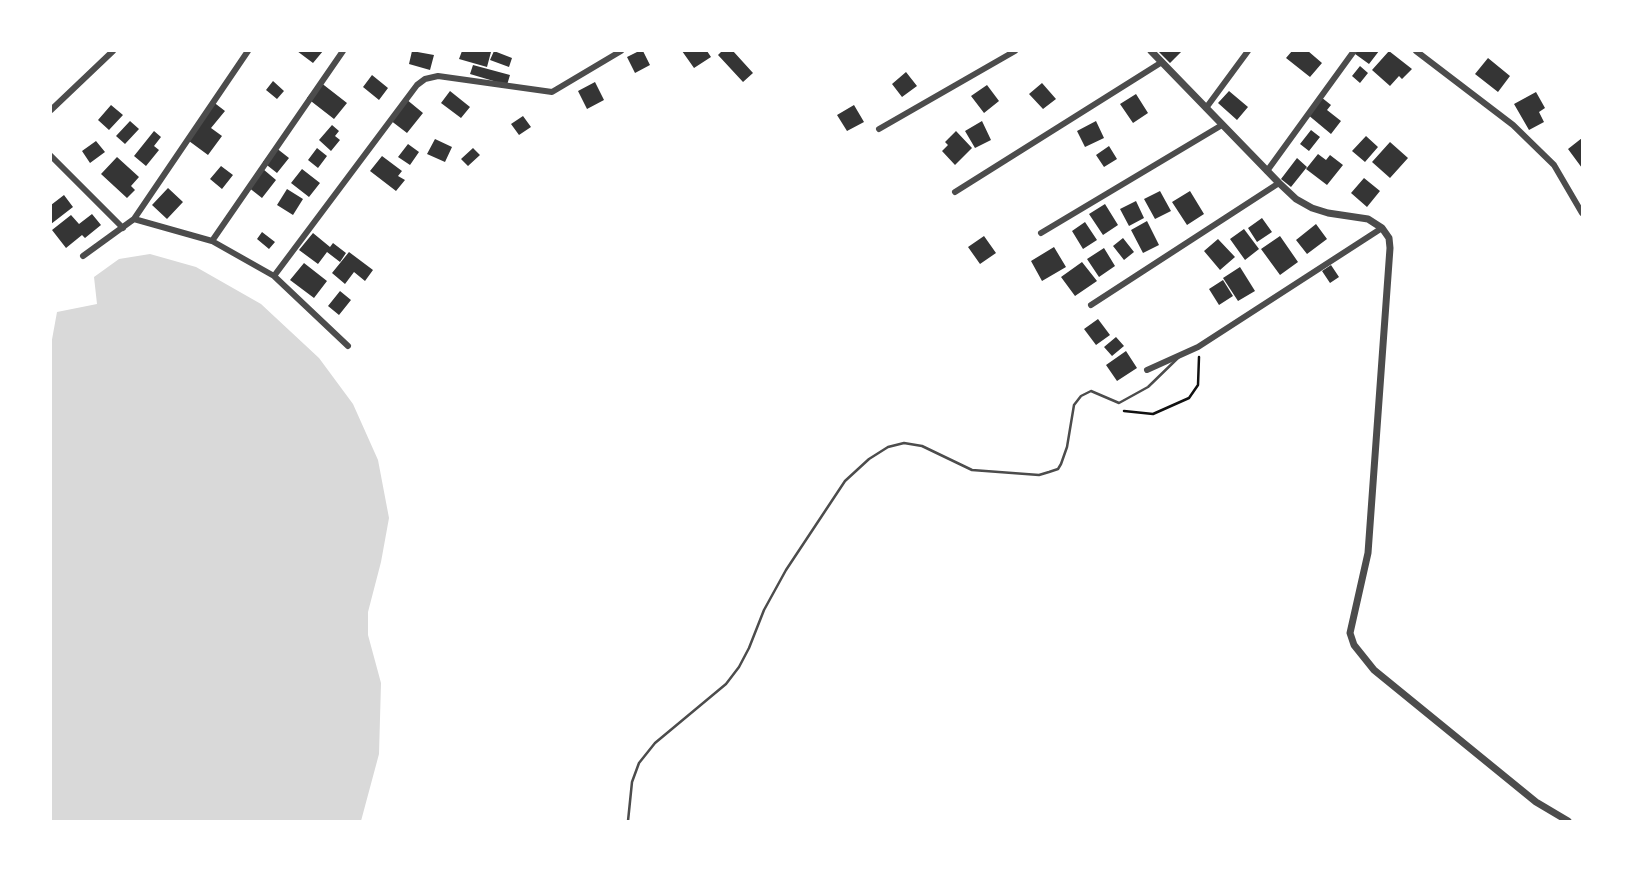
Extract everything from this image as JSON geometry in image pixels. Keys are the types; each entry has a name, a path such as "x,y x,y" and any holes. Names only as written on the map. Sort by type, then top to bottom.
{"street":[{"path":"51,110 113,51"},
{"path":"83,256 134,219 248,51"},
{"path":"212,241 342,51"},
{"path":"274,276 417,85 425,79 438,76 552,92 621,51"},
{"path":"879,129 1014,51"},
{"path":"1151,51 1296,199 1311,208 1328,213 1368,219 1382,228 1389,238 1368,553 1350,633 1354,645 1374,670 1536,802 1569,821"},
{"path":"1206,108 1248,51"},
{"path":"1267,171 1354,51"},
{"path":"1416,51 1513,125 1554,165 1582,213"},
{"path":"956,192 1162,62"},
{"path":"1041,233 1222,125"},
{"path":"51,156 123,228"},
{"path":"1090,305 1279,184"},
{"path":"134,219 212,241 274,276 348,346"},
{"path":"1147,370 1198,347 1382,228"}],"lane":[{"path":"628,821 632,782 639,763 655,743 726,684 739,667 764,610 786,570 845,481 869,459 888,447 904,443 922,446 972,470 1039,475 1058,469 1067,447 1074,404 1081,396 1091,391 1119,404 1148,387 1174,365 1182,354"}],"path":[{"path":"1114,402 1125,412 1153,414 1189,398 1198,385 1198,347"}],"shaded area":[{"path":"150,254 196,267 261,304 319,358 353,404 378,460 389,518 368,612 368,635 381,683 379,754 361,821 51,821 51,345 57,312 97,304 94,277 119,259"}],"building":[{"path":"297,51 323,51 313,63"},
{"path":"412,51 434,55 430,70 409,64"},
{"path":"462,51 491,52 487,67 459,59"},
{"path":"494,51 512,58 509,67 490,60"},
{"path":"643,51 650,65 635,73 627,57"},
{"path":"682,51 707,51 711,57 694,68"},
{"path":"722,51 733,51 753,73 743,82 718,55"},
{"path":"1158,51 1182,51 1170,63"},
{"path":"1292,51 1308,51 1322,63 1310,77 1286,58"},
{"path":"1351,51 1379,51 1369,64"},
{"path":"1389,51 1412,69 1402,79 1399,76 1390,86 1372,70"},
{"path":"1488,58 1510,76 1498,92 1475,74"},
{"path":"473,65 510,75 507,85 470,74"},
{"path":"1360,66 1368,73 1360,83 1352,76"},
{"path":"906,72 917,86 902,97 892,84"},
{"path":"372,75 388,88 379,100 363,87"},
{"path":"273,81 284,91 277,99 266,90"},
{"path":"320,82 347,103 334,119 307,98"},
{"path":"595,82 604,100 587,109 578,91"},
{"path":"1042,83 1056,99 1043,109 1029,94"},
{"path":"987,85 999,101 984,113 971,96"},
{"path":"450,91 470,107 461,118 441,103"},
{"path":"1229,91 1248,107 1237,120 1218,103"},
{"path":"1536,92 1545,108 1539,112 1544,122 1529,130 1514,104"},
{"path":"1136,94 1148,113 1133,123 1120,104"},
{"path":"1321,97 1331,105 1327,110 1341,121 1331,134 1307,114"},
{"path":"406,99 423,113 407,133 390,120"},
{"path":"212,101 225,111 211,128 222,136 208,155 189,141"},
{"path":"111,105 123,115 109,130 98,120"},
{"path":"854,105 864,122 847,131 837,115"},
{"path":"523,116 531,127 519,135 511,124"},
{"path":"130,121 139,129 125,144 116,136"},
{"path":"982,121 991,140 975,148 965,131"},
{"path":"1096,121 1104,138 1085,147 1077,131"},
{"path":"332,125 339,131 335,136 340,140 331,151 319,140"},
{"path":"1311,130 1320,137 1309,151 1300,144"},
{"path":"154,131 161,137 154,146 159,150 146,166 134,156"},
{"path":"956,131 972,148 955,165 942,151 948,145 945,142"},
{"path":"1366,136 1378,147 1365,162 1352,151"},
{"path":"1582,138 1582,168 1568,149"},
{"path":"435,139 452,147 445,162 427,154"},
{"path":"96,141 105,152 90,163 82,151"},
{"path":"1390,142 1408,158 1390,178 1372,162"},
{"path":"408,144 419,152 410,165 398,157"},
{"path":"1109,146 1117,159 1104,167 1096,155"},
{"path":"275,147 289,158 277,173 263,162"},
{"path":"317,148 327,156 318,168 308,160"},
{"path":"473,148 480,155 468,166 461,159"},
{"path":"1318,154 1326,160 1330,155 1343,165 1327,185 1306,169"},
{"path":"382,156 402,171 398,176 405,180 396,191 370,171"},
{"path":"117,157 139,177 131,186 135,190 127,198 101,174"},
{"path":"1297,158 1307,167 1291,187 1281,179"},
{"path":"221,166 233,175 222,189 210,179"},
{"path":"263,169 276,180 262,198 248,187"},
{"path":"302,169 320,183 309,197 291,183"},
{"path":"1364,178 1380,191 1367,207 1351,193"},
{"path":"168,188 183,202 167,219 152,205"},
{"path":"287,189 303,199 293,215 277,205"},
{"path":"1160,191 1171,211 1155,219 1144,199"},
{"path":"1190,191 1204,214 1187,225 1172,202"},
{"path":"64,195 73,207 51,224 51,205"},
{"path":"1136,201 1144,218 1129,226 1120,209"},
{"path":"1105,204 1118,225 1103,235 1089,214"},
{"path":"92,214 101,225 66,248 52,230 71,215 79,224"},
{"path":"1262,218 1272,232 1257,242 1248,228"},
{"path":"1147,221 1159,245 1143,253 1131,230"},
{"path":"1085,222 1097,240 1083,249 1072,231"},
{"path":"1316,224 1327,239 1307,254 1296,240"},
{"path":"1244,229 1259,249 1245,260 1230,239"},
{"path":"262,232 275,242 269,249 257,239"},
{"path":"313,233 330,247 333,243 346,253 340,262 327,252 318,264 299,250"},
{"path":"984,236 996,253 980,264 968,247"},
{"path":"1280,236 1298,262 1280,275 1261,249"},
{"path":"1123,238 1134,252 1124,260 1113,246"},
{"path":"1218,239 1235,257 1220,270 1204,251"},
{"path":"1054,247 1066,267 1042,281 1031,261"},
{"path":"1104,248 1115,266 1099,277 1087,259"},
{"path":"349,252 373,270 365,281 354,272 345,284 332,273"},
{"path":"1082,262 1097,281 1075,296 1061,277"},
{"path":"304,263 327,281 314,298 290,280"},
{"path":"1331,265 1339,277 1330,283 1322,271"},
{"path":"1240,267 1255,291 1238,301 1223,278"},
{"path":"1223,280 1233,296 1219,305 1209,289"},
{"path":"340,291 351,300 339,315 328,306"},
{"path":"1098,319 1110,335 1096,345 1084,329"},
{"path":"1116,337 1124,346 1112,356 1104,347"},
{"path":"1126,351 1137,368 1117,381 1106,365"}]}
